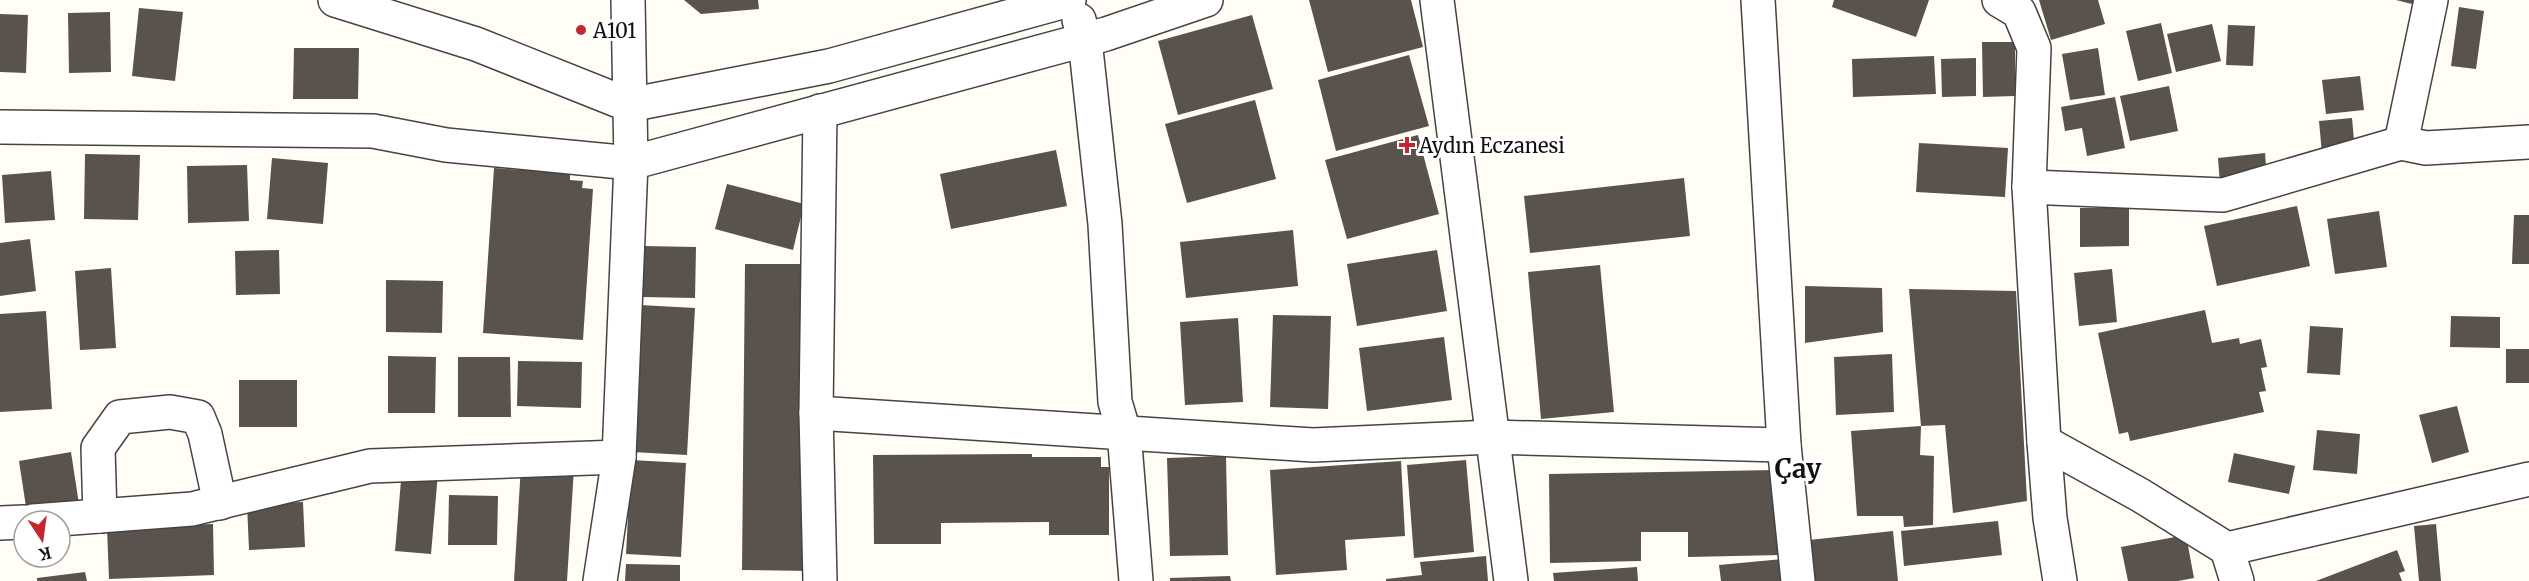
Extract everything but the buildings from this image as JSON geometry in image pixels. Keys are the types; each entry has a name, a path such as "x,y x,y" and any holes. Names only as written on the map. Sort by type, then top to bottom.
{"street":[{"path":"335,0 476,44 629,105 829,66 1071,0 1085,39 1105,224 1115,402 1124,432 1136,581"},
{"path":"600,581 619,457 631,163 628,0"},
{"path":"0,127 373,132 446,145 631,163 1085,39 1206,0"},
{"path":"1437,0 1511,581"},
{"path":"1758,0 1784,445 1798,581"},
{"path":"1999,0 2019,12 2034,48 2029,187 2044,442 2050,518 2060,581"},
{"path":"2401,143 2432,0"},
{"path":"820,111 816,413 820,581"},
{"path":"2029,187 2223,195 2401,143 2426,148 2529,142"},
{"path":"100,516 98,448 120,417 170,412 198,417 205,434 220,503"},
{"path":"816,413 1313,446 1492,437 1784,445"},
{"path":"2044,442 2140,495 2227,549 2237,581"},
{"path":"72,518 192,509 370,466 619,457"},
{"path":"2227,549 2529,479"}],"place":[{"name":"A101","path":"581,30"},
{"name":"Aydın Eczanesi","path":"1407,145"}],"district":[{"name":"Çay","path":"1798,468"}]}
